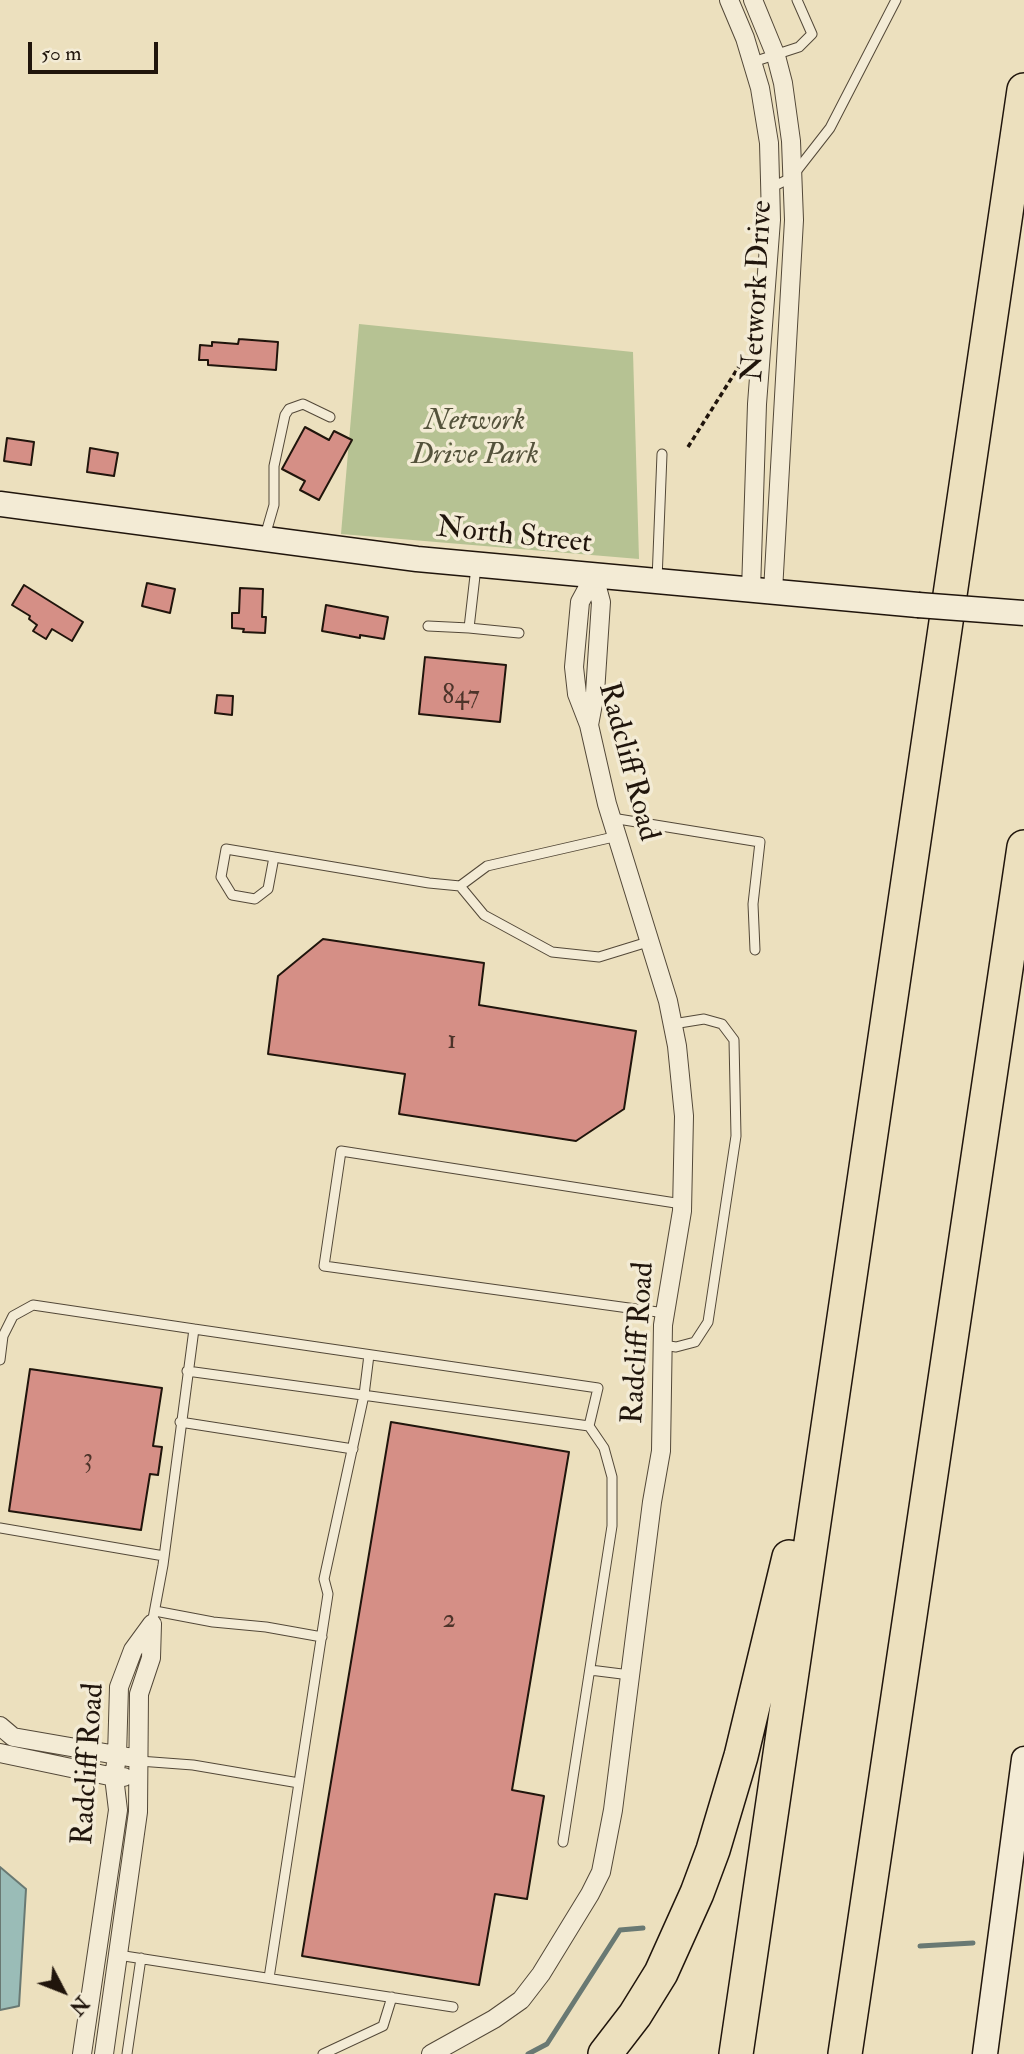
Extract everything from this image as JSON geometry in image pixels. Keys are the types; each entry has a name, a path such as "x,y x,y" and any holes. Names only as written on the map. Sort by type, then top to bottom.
{"highway":[{"path":"736,2054 1024,90"},
{"path":"845,2054 1024,846"},
{"path":"605,2054 635,2015 661,1973 697,1893 725,1814 768,1648 849,1281"}],"main road":[{"name":"North Street","path":"0,504 476,565 1024,613"},
{"path":"985,2054 1024,1759"},
{"path":"970,2054 996,1965"}],"street":[{"name":"Network Drive","path":"729,0 753,62 769,143 771,220 757,404 762,590"},
{"name":"Network Drive","path":"753,0 776,55 783,83 791,141 794,220 762,590"},
{"name":"Radcliff Road","path":"430,2054 482,2026 521,2000 541,1974 604,1864 661,1451 665,1313 682,1204 684,1116 673,1024 612,818 589,725 601,603 594,576"},
{"name":"Radcliff Road","path":"82,2054 118,1810 114,1777 119,1687 133,1650 153,1618"},
{"name":"Radcliff Road","path":"104,2054 138,1812 139,1694 151,1658 153,1618"},
{"path":"0,1726 13,1737 117,1756 138,1765"},
{"path":"0,1753 114,1777 138,1765"},
{"path":"97,1952 118,1955"}],"lane":[{"path":"753,62 799,47 811,34 797,0"},
{"path":"771,188 791,178 830,128 896,0"},
{"path":"263,539 274,505 274,466 285,415 289,409 303,404 330,417"},
{"path":"657,582 663,454"},
{"path":"469,628 476,565"},
{"path":"428,626 519,633"},
{"path":"612,818 760,842 753,904 755,950"},
{"path":"274,857 268,889 255,899 232,895 222,877 226,849 460,886 487,866 618,836"},
{"path":"460,886 484,915 552,952 599,957 650,941"},
{"path":"663,1345 676,1347 695,1342 709,1322 736,1136 734,1040 722,1024 704,1019 673,1024"},
{"path":"665,1313 324,1266 341,1151 682,1204"},
{"path":"0,1360 3,1336 13,1315 33,1305 598,1388 589,1426 604,1448 612,1477 612,1514 563,1842"},
{"path":"194,1329 164,1556 153,1618 267,1627 322,1637"},
{"path":"269,1978 328,1594 324,1579 364,1395 369,1354"},
{"path":"187,1371 589,1426"},
{"path":"180,1422 353,1449"},
{"path":"0,1528 164,1556"},
{"path":"590,1670 630,1675"},
{"path":"138,1765 194,1765 299,1783"},
{"path":"118,1955 453,2007"},
{"path":"127,2054 141,1958"},
{"path":"323,2054 383,2026 392,1997"}],"path":[{"path":"688,447 764,325"}],"green space":[{"name":"Network Drive Park","path":"359,324 633,352 639,559 341,534"}],"water":[{"path":"0,1867 26,1889 19,2006 0,2010"}],"building":[{"path":"239,339 278,342 276,370 208,365 208,360 199,360 200,345 212,346 212,342 238,344"},
{"path":"305,427 329,440 334,431 352,440 319,500 300,490 305,481 282,469"},
{"path":"7,438 34,442 31,465 4,461"},
{"path":"90,448 118,453 114,476 87,472"},
{"path":"147,583 175,589 170,613 142,606"},
{"path":"24,585 83,622 72,641 52,629 46,639 33,631 37,625 29,619 30,616 12,605"},
{"path":"240,588 263,589 262,617 266,617 265,633 243,632 244,629 232,628 232,613 239,613"},
{"path":"326,605 388,617 384,639 322,631"},
{"path":"425,657 506,665 500,722 419,714"},
{"path":"217,695 233,696 232,715 215,713"},
{"path":"323,939 484,963 479,1005 636,1031 624,1109 576,1141 399,1114 405,1074 268,1054 278,976"},
{"path":"30,1369 162,1388 153,1446 162,1447 158,1475 150,1474 141,1530 9,1511"},
{"path":"391,1422 569,1452 512,1790 544,1796 527,1899 495,1894 479,1985 302,1956"}],"waterway":[{"path":"528,2054 547,2044 620,1930 643,1928"},
{"path":"920,1946 973,1943"}]}
